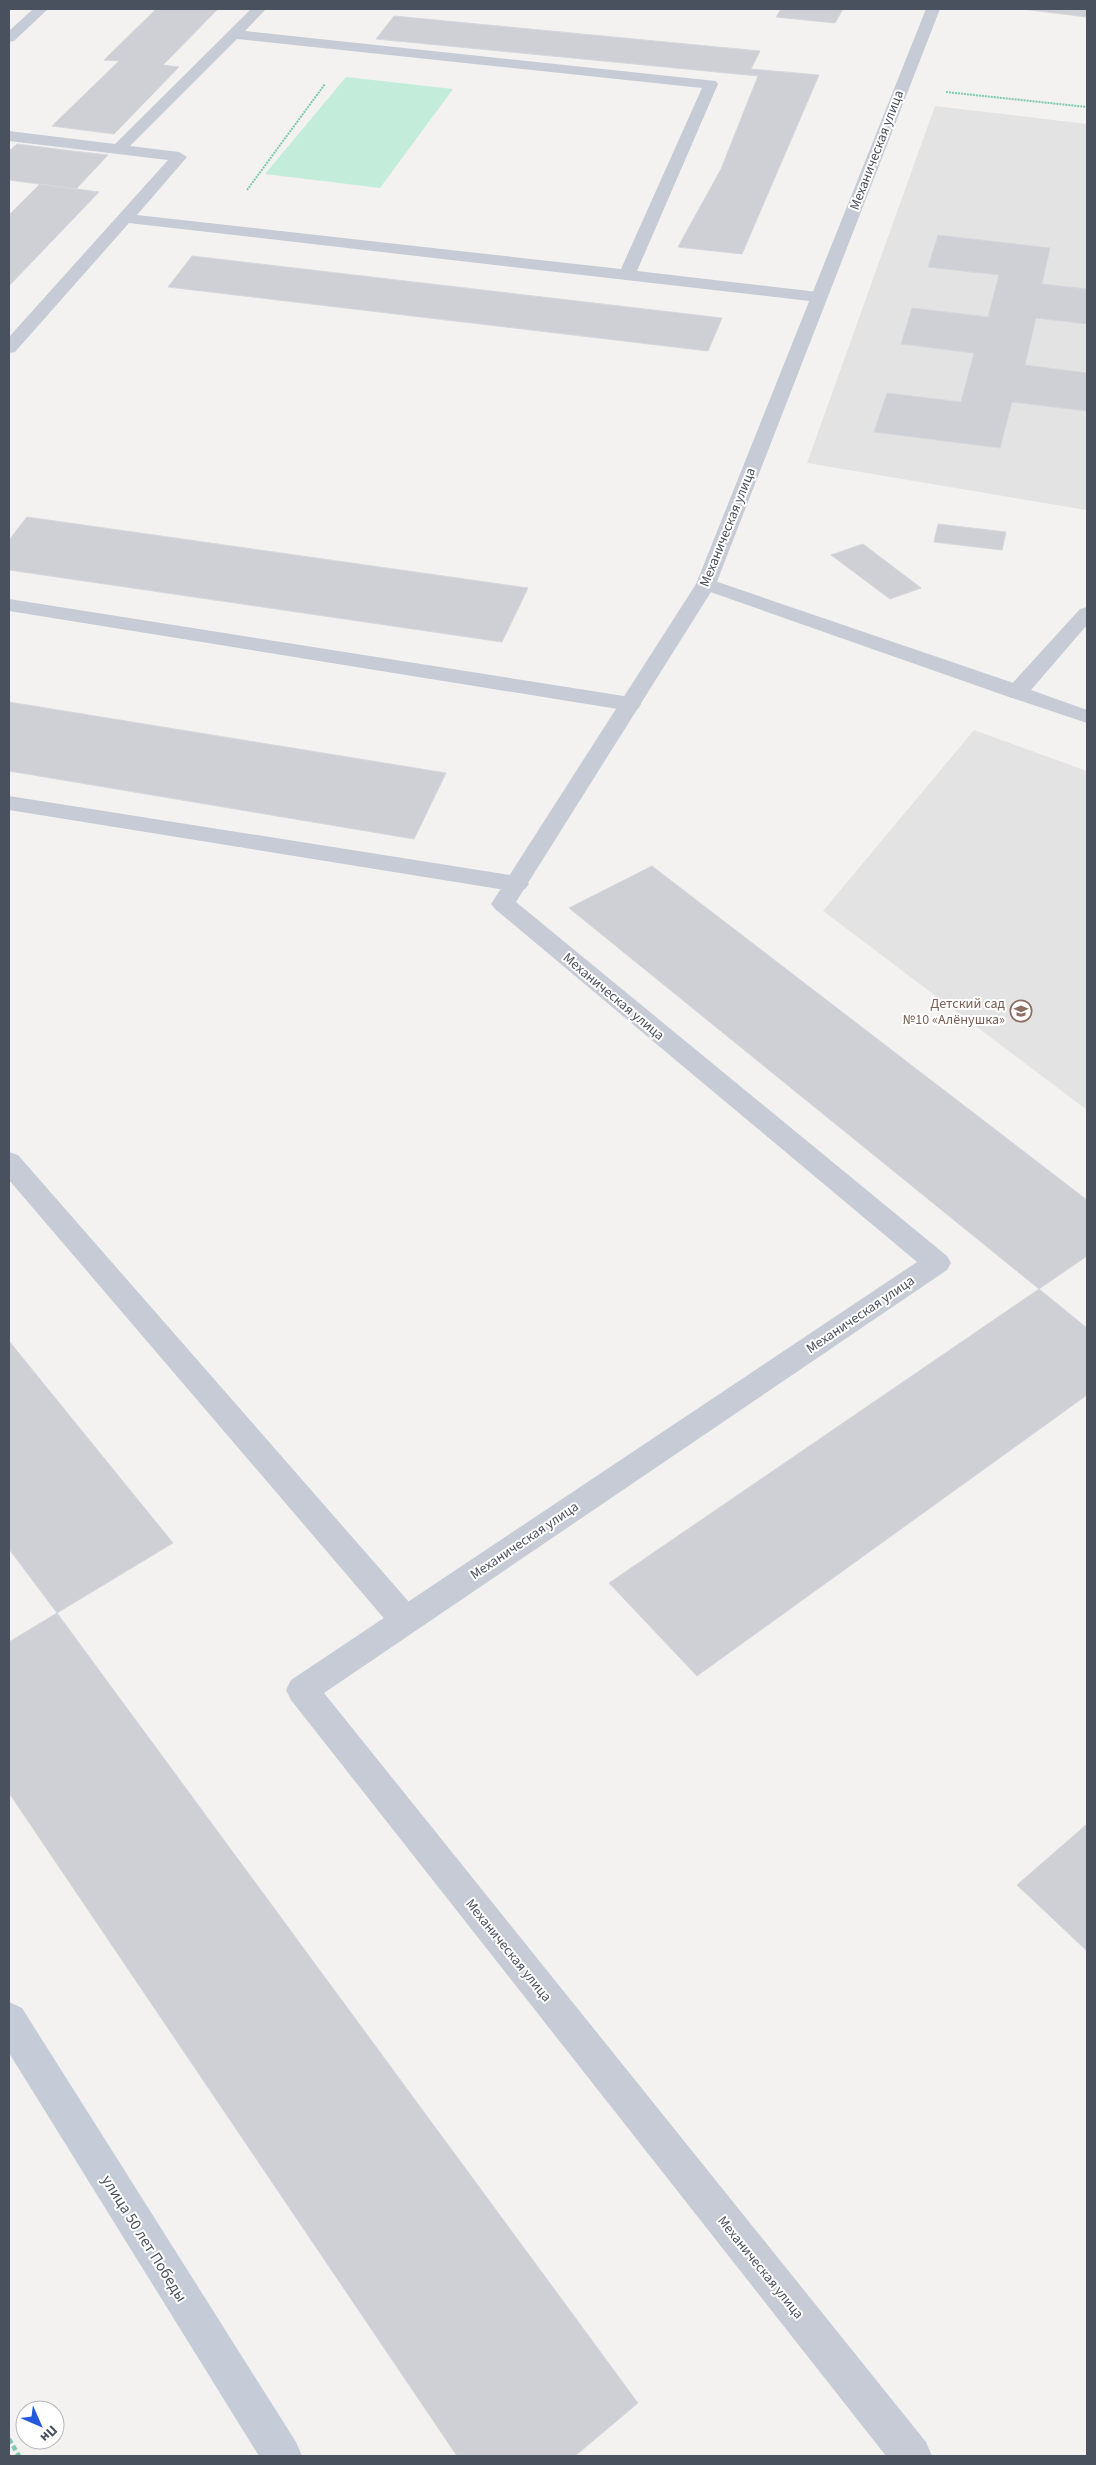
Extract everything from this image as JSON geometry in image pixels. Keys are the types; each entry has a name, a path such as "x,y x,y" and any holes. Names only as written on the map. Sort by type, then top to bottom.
{"main road":[{"path":"9,38 42,9"},
{"name":"улица 50 лет Победы","path":"9,2020 282,2456"}],"street":[{"path":"118,150 259,9"},
{"name":"Механическая улица","path":"912,2456 302,1690 937,1263 503,904 706,584 900,88 934,9"},
{"path":"233,34 711,84 626,275"},
{"path":"9,136 179,157 9,348"},
{"path":"124,218 818,297"},
{"path":"706,584 1087,718"},
{"path":"9,605 630,704"},
{"path":"1017,692 1087,613"},
{"path":"9,803 517,884"},
{"path":"9,1162 405,1620"}],"path":[{"path":"218,229 353,47"},
{"path":"900,88 1087,107"},
{"path":"9,2439 19,2456"}],"shaded area":[{"path":"935,106 1087,124 1086,510 807,463"},
{"name":"Детский сад №10 «Алёнушка»","path":"974,730 1087,771 1087,1110 823,911"}],"green space":[{"path":"346,77 453,89 380,188 265,174"}],"building":[{"path":"156,9 218,9 163,65 179,67 114,134 52,126 119,61 104,60"},
{"path":"781,9 843,9 835,23 776,17"},
{"path":"1022,9 1087,9 1087,17"},
{"path":"394,16 760,51 751,69 819,75 742,254 678,247 721,169 758,76 376,39"},
{"path":"17,144 108,155 76,189 9,180 9,151"},
{"path":"40,184 99,192 9,286 9,215"},
{"path":"938,235 1050,248 1042,284 1087,289 1087,324 1036,318 1025,365 1087,373 1087,411 1012,402 1000,448 874,432 887,393 961,402 974,353 901,344 912,308 988,317 999,275 928,267"},
{"path":"192,256 722,318 708,351 168,287"},
{"path":"27,517 528,588 502,642 9,570 9,540"},
{"path":"938,524 1006,532 1002,550 934,542"},
{"path":"863,544 921,588 890,599 831,555"},
{"path":"9,702 446,773 414,839 9,771"},
{"path":"652,866 1087,1200 1087,1256 1039,1289 569,908"},
{"path":"1039,1289 1087,1328 1087,1395 697,1676 609,1583"},
{"path":"9,1341 173,1543 57,1613 9,1549"},
{"path":"57,1613 638,2403 575,2456 457,2456 9,1793 9,1642"},
{"path":"1087,1824 1087,1951 1017,1885"}],"place":[{"name":"Детский сад №10 «Алёнушка»","path":"1021,1011"}]}
